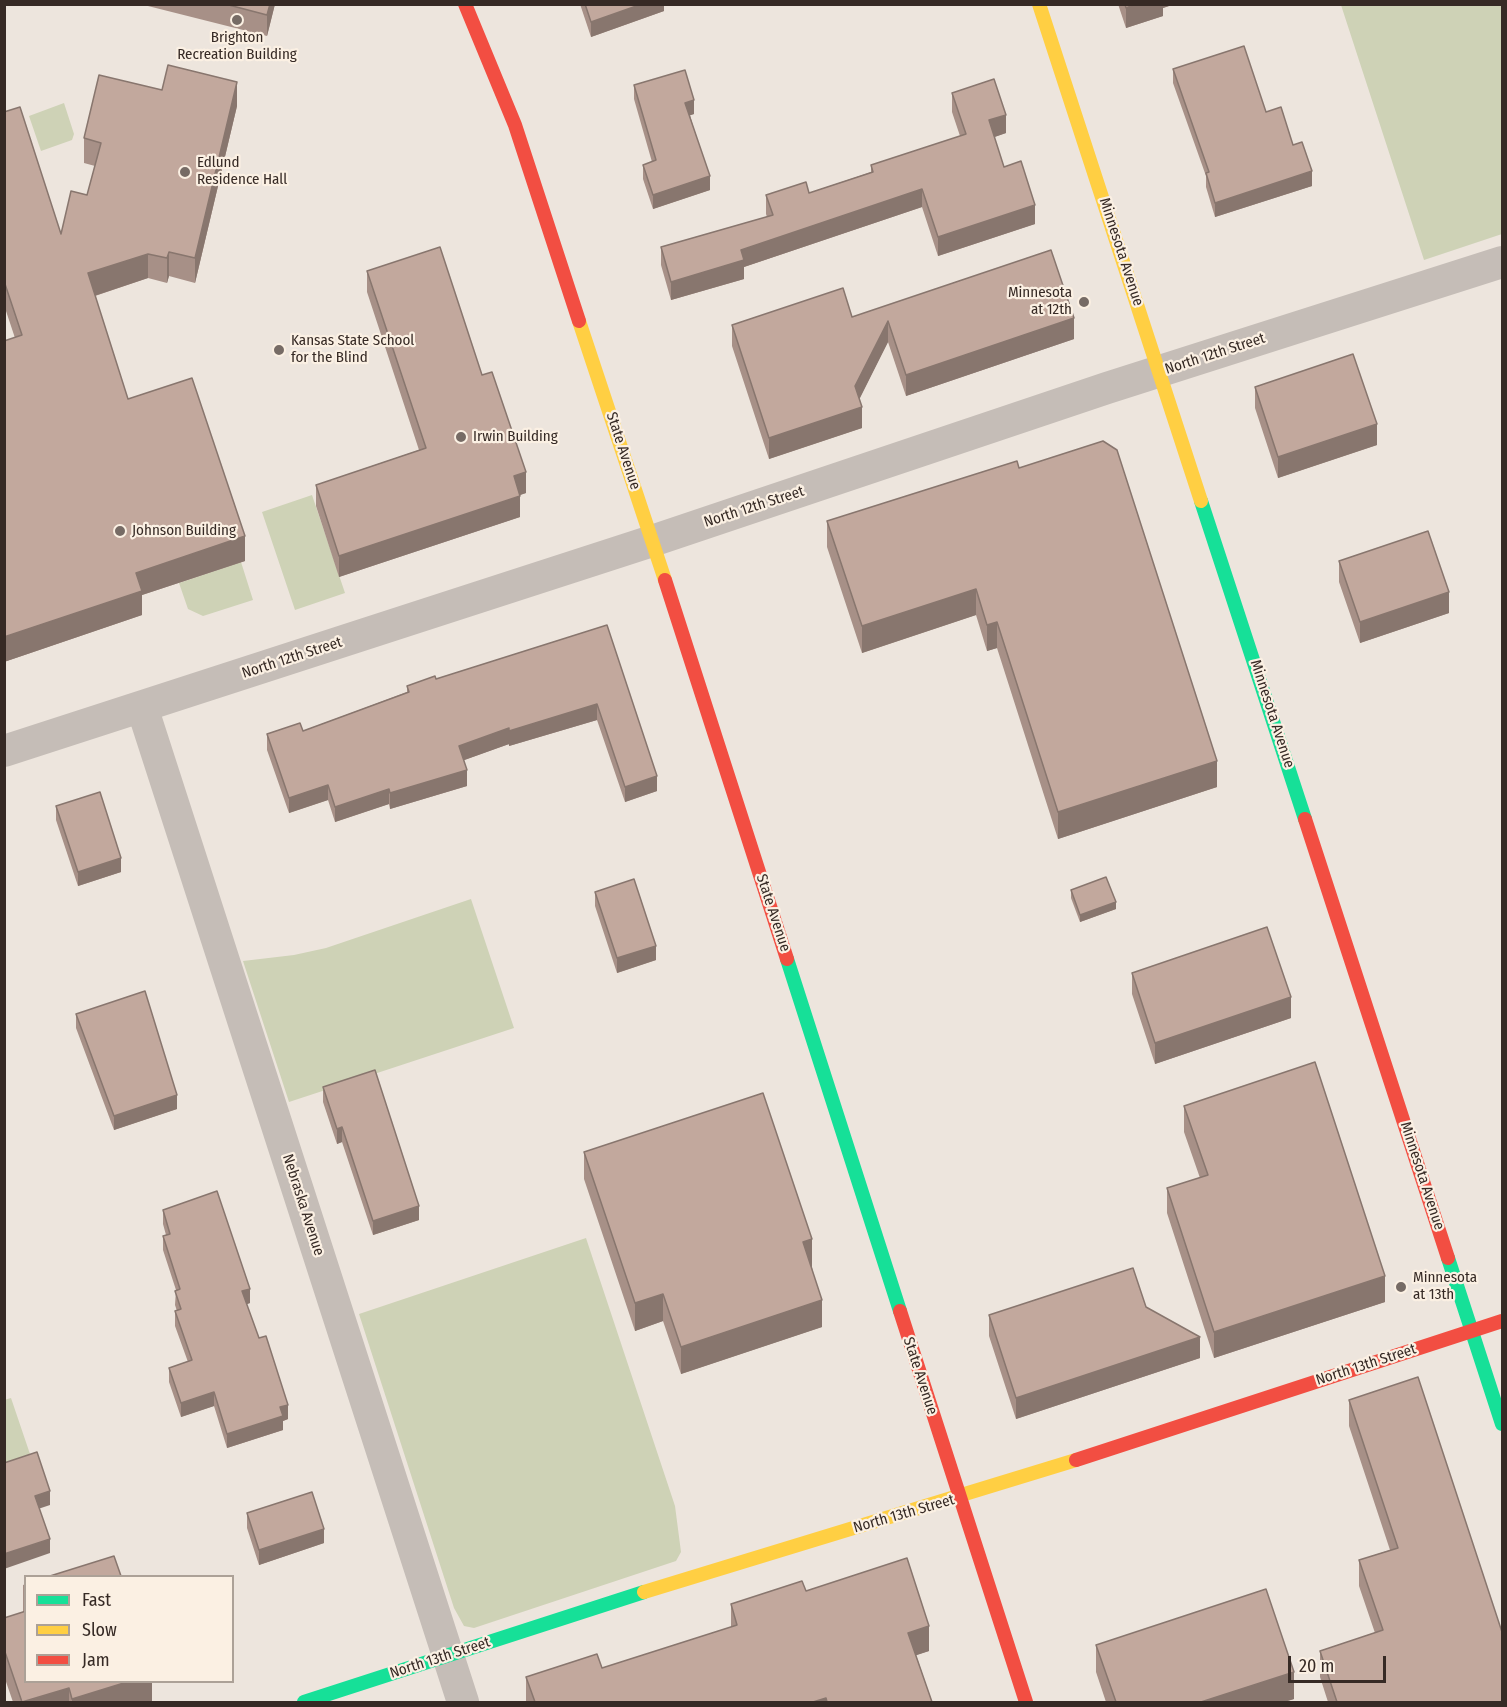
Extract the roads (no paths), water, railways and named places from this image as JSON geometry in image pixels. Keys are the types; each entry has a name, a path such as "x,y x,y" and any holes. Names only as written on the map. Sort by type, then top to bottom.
{"main road":[{"name":"State Avenue","path":"465,4 515,125 652,541 958,1498 1026,1702"},
{"name":"Minnesota Avenue","path":"1040,4 1503,1424"},
{"name":"State Avenue","path":"499,48 515,125"},
{"name":"North 13th Street","path":"304,1702 705,1572 958,1498 1503,1322"}],"street":[{"name":"North 12th Street","path":"4,751 652,541 1160,371 1503,262"},
{"name":"Nebraska Avenue","path":"142,707 463,1702"}],"place":[{"name":"Brighton Recreation Building","path":"237,20"},
{"name":"Edlund Residence Hall","path":"185,172"},
{"name":"Minnesota at 12th","path":"1084,302"},
{"name":"Kansas State School for the Blind","path":"279,350"},
{"name":"Irwin Building","path":"461,437"},
{"name":"Johnson Building","path":"120,531"},
{"name":"Minnesota at 13th","path":"1401,1287"}]}
